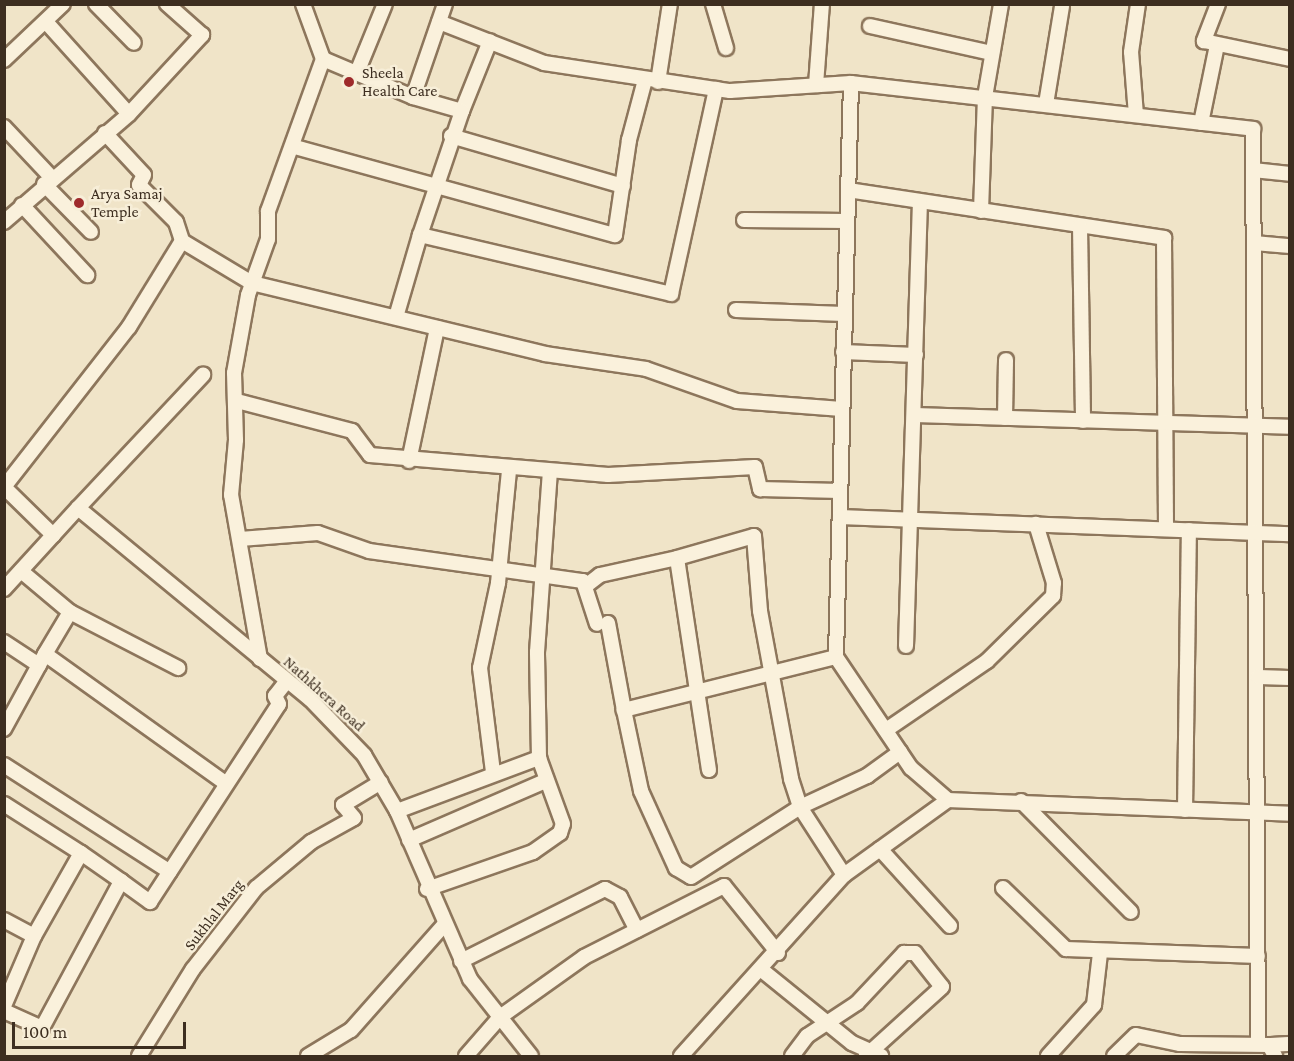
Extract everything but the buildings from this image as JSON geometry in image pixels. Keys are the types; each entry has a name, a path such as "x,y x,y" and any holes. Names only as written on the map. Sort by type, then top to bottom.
{"street":[{"path":"4,60 47,23 63,4"},
{"path":"96,4 134,44"},
{"path":"4,222 48,181 129,114 202,35 167,4"},
{"path":"260,659 230,480 237,401 234,373 252,283 268,239 272,197 295,147 323,59 303,4"},
{"path":"358,70 385,4"},
{"path":"413,97 445,4"},
{"path":"295,147 434,189 615,236 623,186 670,4"},
{"path":"713,4 726,48"},
{"path":"816,85 822,4"},
{"path":"981,211 985,97 1001,4"},
{"path":"1136,115 1131,52 1138,4"},
{"path":"1218,4 1204,42 1290,59"},
{"path":"1046,104 1062,6"},
{"path":"439,22 544,63 651,81 716,89 850,83 1253,129 1258,956 1267,1048"},
{"path":"47,23 129,114"},
{"path":"870,26 993,53"},
{"path":"396,317 451,136 490,41"},
{"path":"1201,123 1217,45"},
{"path":"323,59 358,70 413,97 462,111"},
{"path":"850,83 836,657 900,752 948,800"},
{"path":"420,235 671,294 716,89"},
{"path":"4,127 91,232"},
{"path":"105,133 144,175 139,185 176,222 182,242 252,283 545,354 646,369 736,401 842,409"},
{"path":"451,136 623,186"},
{"path":"1253,170 1290,174"},
{"path":"848,190 1164,238 1166,529"},
{"path":"906,646 912,519 920,202"},
{"path":"22,205 87,275"},
{"path":"744,220 847,220"},
{"path":"1080,226 1083,421"},
{"path":"53,535 4,487 129,327 182,242"},
{"path":"1254,243 1290,246"},
{"path":"736,309 844,314"},
{"path":"409,460 437,327"},
{"path":"843,352 916,355"},
{"path":"1005,360 1005,418"},
{"path":"4,589 203,375"},
{"path":"237,401 352,431 370,455 509,470 608,475 755,467 760,489 840,491"},
{"path":"914,416 1290,427"},
{"path":"493,772 480,668 498,571 509,470"},
{"path":"427,889 533,852 560,833 563,824 543,782 539,758 537,652 545,579 550,472"},
{"name":"Nathkhera Road","path":"78,508 260,659 364,755 397,811 427,889 461,961 500,1017 531,1056"},
{"path":"840,517 1290,534"},
{"path":"886,730 987,661 1053,596 1054,583 1036,524"},
{"path":"1185,810 1189,530"},
{"path":"240,539 318,533 369,551 545,579 575,579 587,585 603,624 641,791 676,868 691,878 800,807 867,776 900,752"},
{"path":"587,585 600,575 676,558 754,536 771,676 800,807 844,875"},
{"path":"676,558 709,770"},
{"path":"21,571 70,612 178,668"},
{"path":"4,729 70,612"},
{"path":"4,642 42,659 225,783"},
{"path":"624,710 771,676 836,657"},
{"path":"1258,677 1290,678"},
{"path":"4,804 81,853 150,902 225,783 279,704 275,696 286,682"},
{"path":"397,811 493,772 539,758"},
{"path":"4,765 170,872"},
{"name":"Sukhlal Marg","path":"139,1056 193,969 256,888 311,843 354,818 343,805 381,782"},
{"path":"409,840 543,782"},
{"path":"681,1056 763,971 844,875 948,800 1021,801 1290,814"},
{"path":"1021,801 1131,912"},
{"path":"880,849 950,926"},
{"path":"4,1006 34,936 81,853"},
{"path":"4,1011 42,1028 121,881"},
{"path":"466,1056 500,1017 584,957 724,886 778,952"},
{"path":"1003,888 1066,949 1100,953 1258,956"},
{"path":"461,961 605,890 620,897 638,930"},
{"path":"4,920 34,936"},
{"path":"308,1056 351,1030 444,926"},
{"path":"763,971 827,1023 872,1055 942,987 915,953 904,953 857,1003 827,1023 807,1036 792,1056"},
{"path":"1048,1056 1094,1005 1100,953"},
{"path":"1114,1056 1136,1035 1180,1044 1267,1048 1290,1044"}],"place":[{"name":"Sheela Health Care","path":"349,82"},
{"name":"Arya Samaj Temple","path":"79,203"}]}
